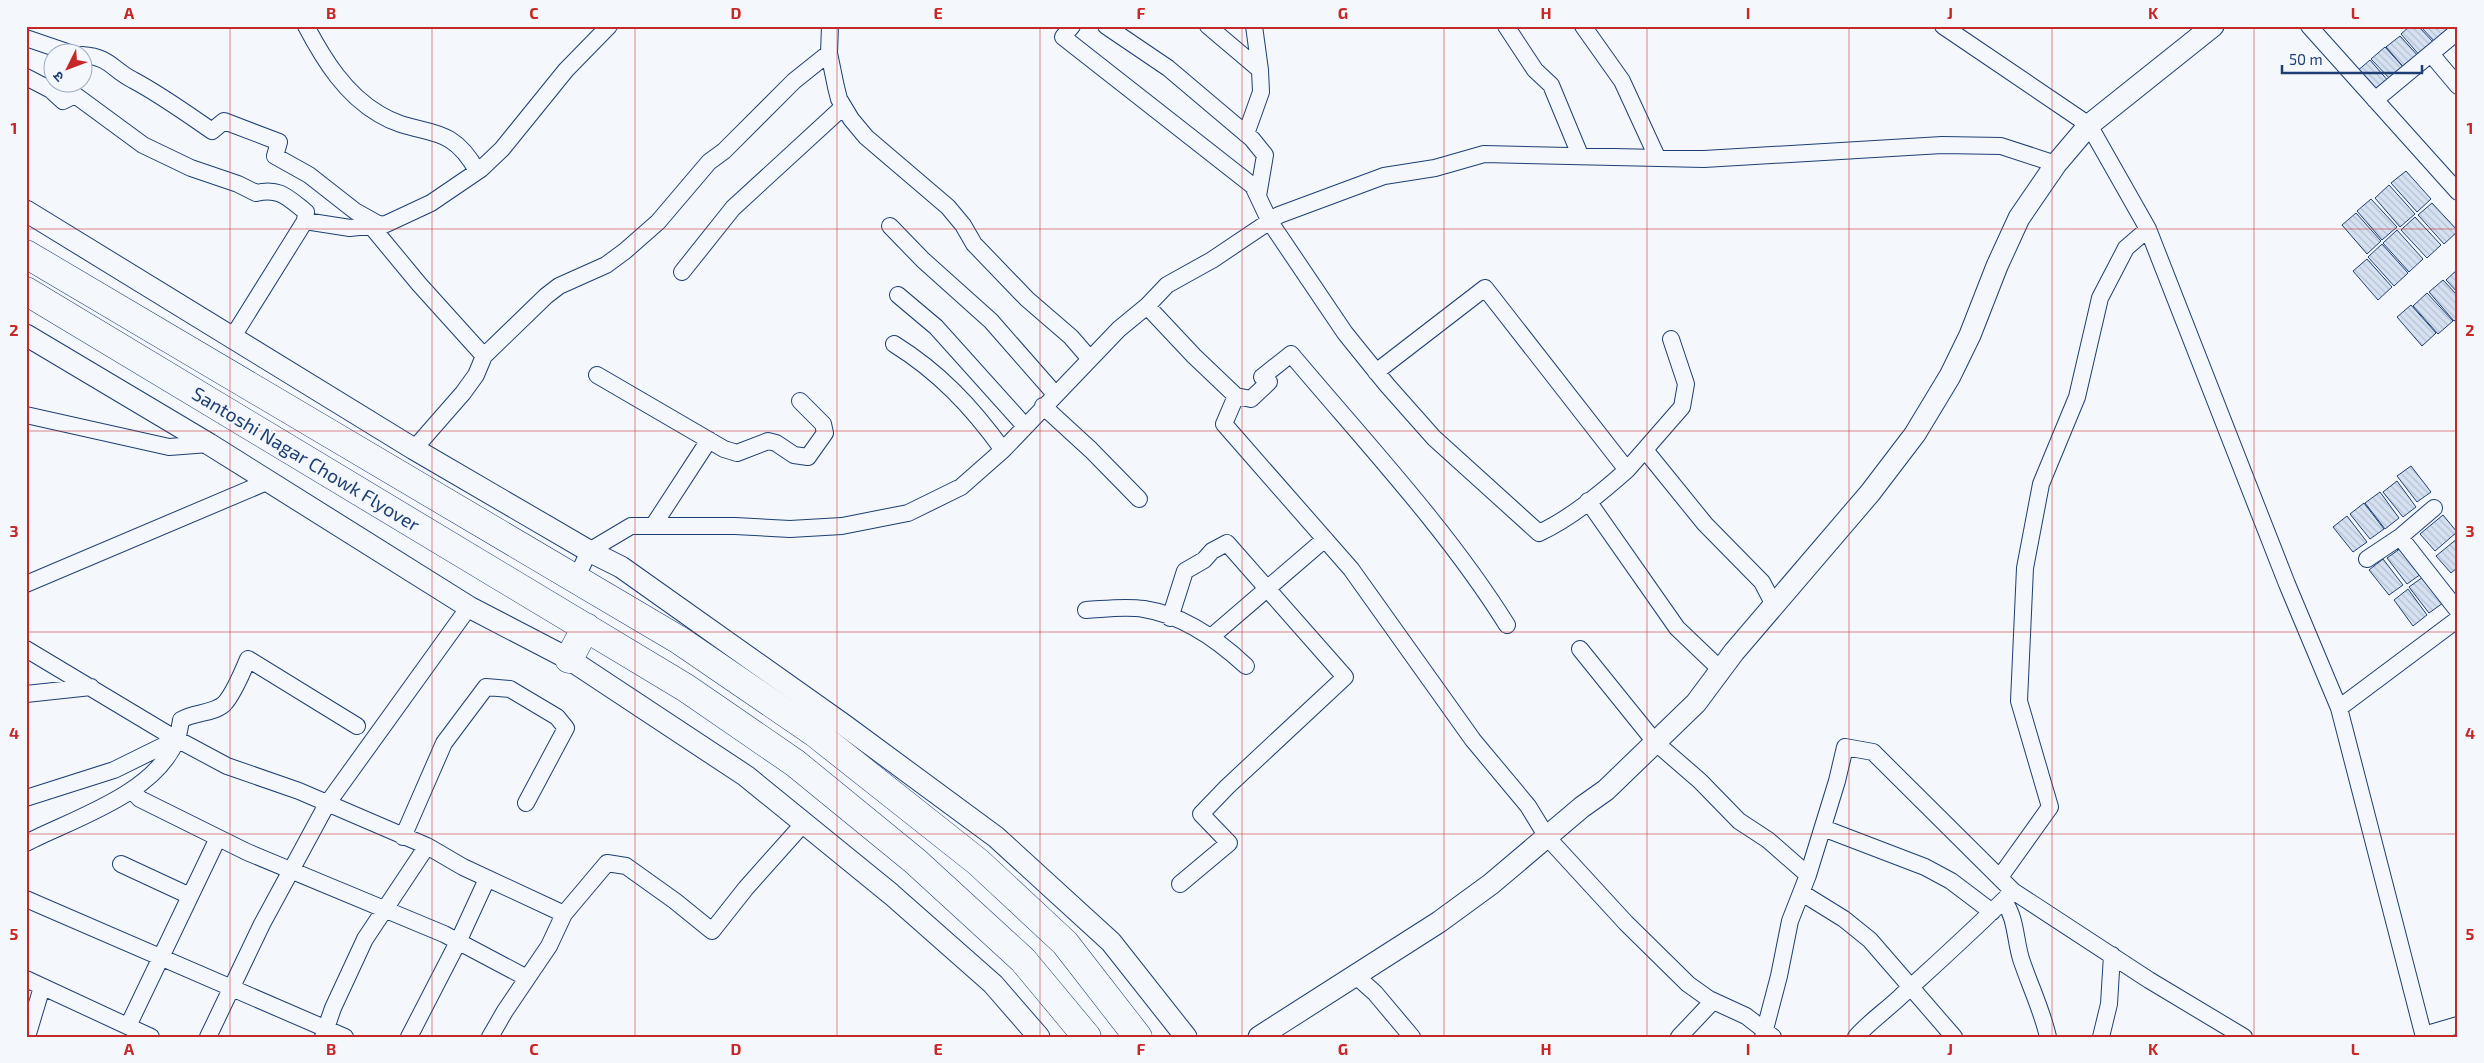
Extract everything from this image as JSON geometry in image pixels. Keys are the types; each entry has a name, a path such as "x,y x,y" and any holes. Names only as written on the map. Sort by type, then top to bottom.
{"highway":[{"name":"Santoshi Nagar Chowk Flyover","path":"37,260 679,640 814,733 978,862 1065,943 1138,1037"},
{"name":"Santoshi Nagar Chowk Flyover","path":"29,293 686,688 795,763 915,861 1023,960 1087,1037"},
{"path":"569,659 586,627"}],"street":[{"path":"306,26 333,72 357,99 379,115 405,126 426,129 450,139 468,153 477,171"},
{"path":"305,221 350,228 386,224 431,203 477,171 502,149 566,70 610,26"},
{"path":"830,26 829,53 839,99 866,137 948,207 963,225 974,244 1027,299 1071,337 1090,359"},
{"path":"1072,26 1063,37 1201,143 1253,186 1270,222 1345,333 1376,372 1434,438 1539,533 1550,528 1588,501 1627,470 1682,407 1686,384 1671,339"},
{"path":"1106,26 1168,68 1246,134 1265,155 1258,196"},
{"path":"1208,26 1260,70"},
{"path":"1246,134 1261,92 1254,26"},
{"path":"1506,26 1535,70 1552,85 1580,155"},
{"path":"1583,26 1622,81 1657,157"},
{"path":"1943,26 2089,125 2148,229 2279,565 2339,708 2424,1036 2458,1025"},
{"path":"1259,1037 1439,922 1491,884 1606,790 1696,703 1774,605 1870,493 1915,434 1950,376 1970,335 2018,218 2056,164 2089,125 2213,26"},
{"path":"2309,26 2458,192"},
{"path":"2375,100 2458,31"},
{"path":"26,38 42,43"},
{"path":"414,449 463,394 476,375 484,356 546,296 559,286 606,265 626,251 658,222 709,162 724,151 794,82 829,53"},
{"path":"2431,54 2458,86"},
{"path":"92,56 99,56 108,61 132,80 148,87 212,131 224,121 279,142 275,156 309,175 375,225 413,277 484,356"},
{"path":"26,78 51,90 63,101 75,95 143,145 166,158 256,193 270,190 283,194 306,212 305,221 232,338"},
{"path":"682,272 733,208 843,107"},
{"path":"576,579 589,551 631,526 790,529 842,526 908,513 961,487 1003,450 1119,328 1147,306 1167,285 1212,260 1279,215 1384,176 1435,168 1484,154 1704,158 1942,145 2001,146 2056,164"},
{"path":"26,211 414,449 589,551 621,567 844,725 996,837 1112,942 1186,1037"},
{"path":"890,226 923,260 991,321 1055,394"},
{"path":"2000,877 2050,807 2018,701 2025,568 2041,484 2077,397 2100,298 2126,248 2148,229"},
{"path":"1376,372 1485,288 1627,470"},
{"path":"898,295 936,327 1025,426"},
{"path":"1147,306 1194,356 1236,396 1251,399 1269,382 1262,377 1291,354 1453,548 1482,585 1508,625"},
{"path":"26,335 269,481 469,606 569,659 746,776 891,894 993,984 1039,1037"},
{"path":"894,344 914,356 954,391 978,416 1003,450"},
{"path":"597,375 724,449 737,453 768,441 776,443 794,456 808,457 825,433 823,424 800,401"},
{"path":"1236,396 1224,424 1351,569 1387,617 1472,740 1528,806 1547,837 1626,923 1688,984 1714,1001 1746,1016 1767,1034 1790,921 1802,893 1823,828 1845,747 1873,752 2000,877 2003,901 2011,911 2021,960 2035,992 2048,1037"},
{"path":"1043,406 1091,450 1139,499"},
{"path":"26,415 168,447 208,444"},
{"path":"653,526 709,440"},
{"path":"1645,450 1706,524 1762,582 1774,605"},
{"path":"26,584 269,481"},
{"path":"1588,501 1678,628 1721,670"},
{"path":"2367,559 2400,537 2434,508"},
{"path":"2400,537 2458,612"},
{"path":"1211,637 1325,539"},
{"path":"1170,618 1185,572 1204,560 1212,551 1227,543 1345,678 1227,787 1201,814 1229,843 1180,884"},
{"path":"208,1037 290,869 327,804 469,606"},
{"path":"1086,610 1145,609 1187,624 1211,637 1246,666"},
{"path":"2339,708 2458,619"},
{"path":"26,649 226,766 299,791 427,846 487,879 564,914"},
{"path":"1580,649 1655,742 1700,781 1738,821 1768,840 1808,875"},
{"path":"26,843 132,791 159,766 177,739 181,720 190,714 202,713 224,704 248,659 357,726"},
{"path":"26,694 91,687"},
{"path":"403,837 444,743 486,687 510,688 557,718 566,728 526,803"},
{"path":"26,798 114,770 177,739"},
{"path":"132,791 140,799 218,838 386,909 458,942 527,978"},
{"path":"490,1037 549,946 564,914 607,863 626,866 675,901 712,931 746,888 804,823"},
{"path":"1823,828 1925,867 1951,881 2003,901 2112,955 2244,1037"},
{"path":"128,1026 218,838"},
{"path":"325,1033 333,1008 365,939 427,846"},
{"path":"121,864 190,896"},
{"path":"408,1037 458,942 487,879"},
{"path":"1802,893 1844,919 1870,940 1954,1037"},
{"path":"26,899 231,987 325,1033 345,1037"},
{"path":"1856,1037 1866,1025 1910,988 2003,901"},
{"path":"2101,1037 2109,1004 2112,955"},
{"path":"1356,976 1375,993 1412,1037"},
{"path":"26,979 151,1037"},
{"path":"27,1037 42,987"},
{"path":"1679,1037 1714,1001"}],"building":[{"path":"2410,26 2418,26 2435,44 2421,57 2401,34"},
{"path":"2420,26 2445,26 2450,32 2437,44"},
{"path":"2400,36 2420,58 2406,70 2386,47"},
{"path":"2385,47 2405,69 2392,81 2371,59"},
{"path":"2370,60 2390,83 2377,95 2356,72"},
{"path":"2406,171 2431,199 2417,212 2391,183"},
{"path":"2389,185 2415,214 2400,227 2375,198"},
{"path":"2371,199 2397,227 2382,240 2357,211"},
{"path":"2432,203 2458,231 2444,244 2418,215"},
{"path":"2356,213 2381,241 2367,254 2342,225"},
{"path":"2415,217 2441,245 2427,258 2401,230"},
{"path":"2397,230 2423,259 2409,272 2383,243"},
{"path":"2382,244 2408,273 2394,286 2368,257"},
{"path":"2367,259 2392,287 2378,300 2353,271"},
{"path":"2458,269 2458,293 2446,280"},
{"path":"2443,280 2458,296 2458,318 2454,321 2429,292"},
{"path":"2427,293 2453,321 2438,334 2413,306"},
{"path":"2411,305 2436,333 2422,346 2397,317"},
{"path":"2411,466 2431,492 2417,502 2397,476"},
{"path":"2397,481 2416,507 2403,517 2383,492"},
{"path":"2380,492 2399,518 2385,529 2365,503"},
{"path":"2364,503 2384,529 2370,539 2350,514"},
{"path":"2443,515 2457,532 2435,551 2420,534"},
{"path":"2347,516 2367,542 2353,552 2333,527"},
{"path":"2458,538 2458,567 2451,573 2436,556"},
{"path":"2401,548 2421,574 2407,584 2387,558"},
{"path":"2383,559 2403,585 2389,595 2369,570"},
{"path":"2423,577 2443,603 2429,613 2409,587"},
{"path":"2408,589 2427,615 2413,626 2394,600"}]}
